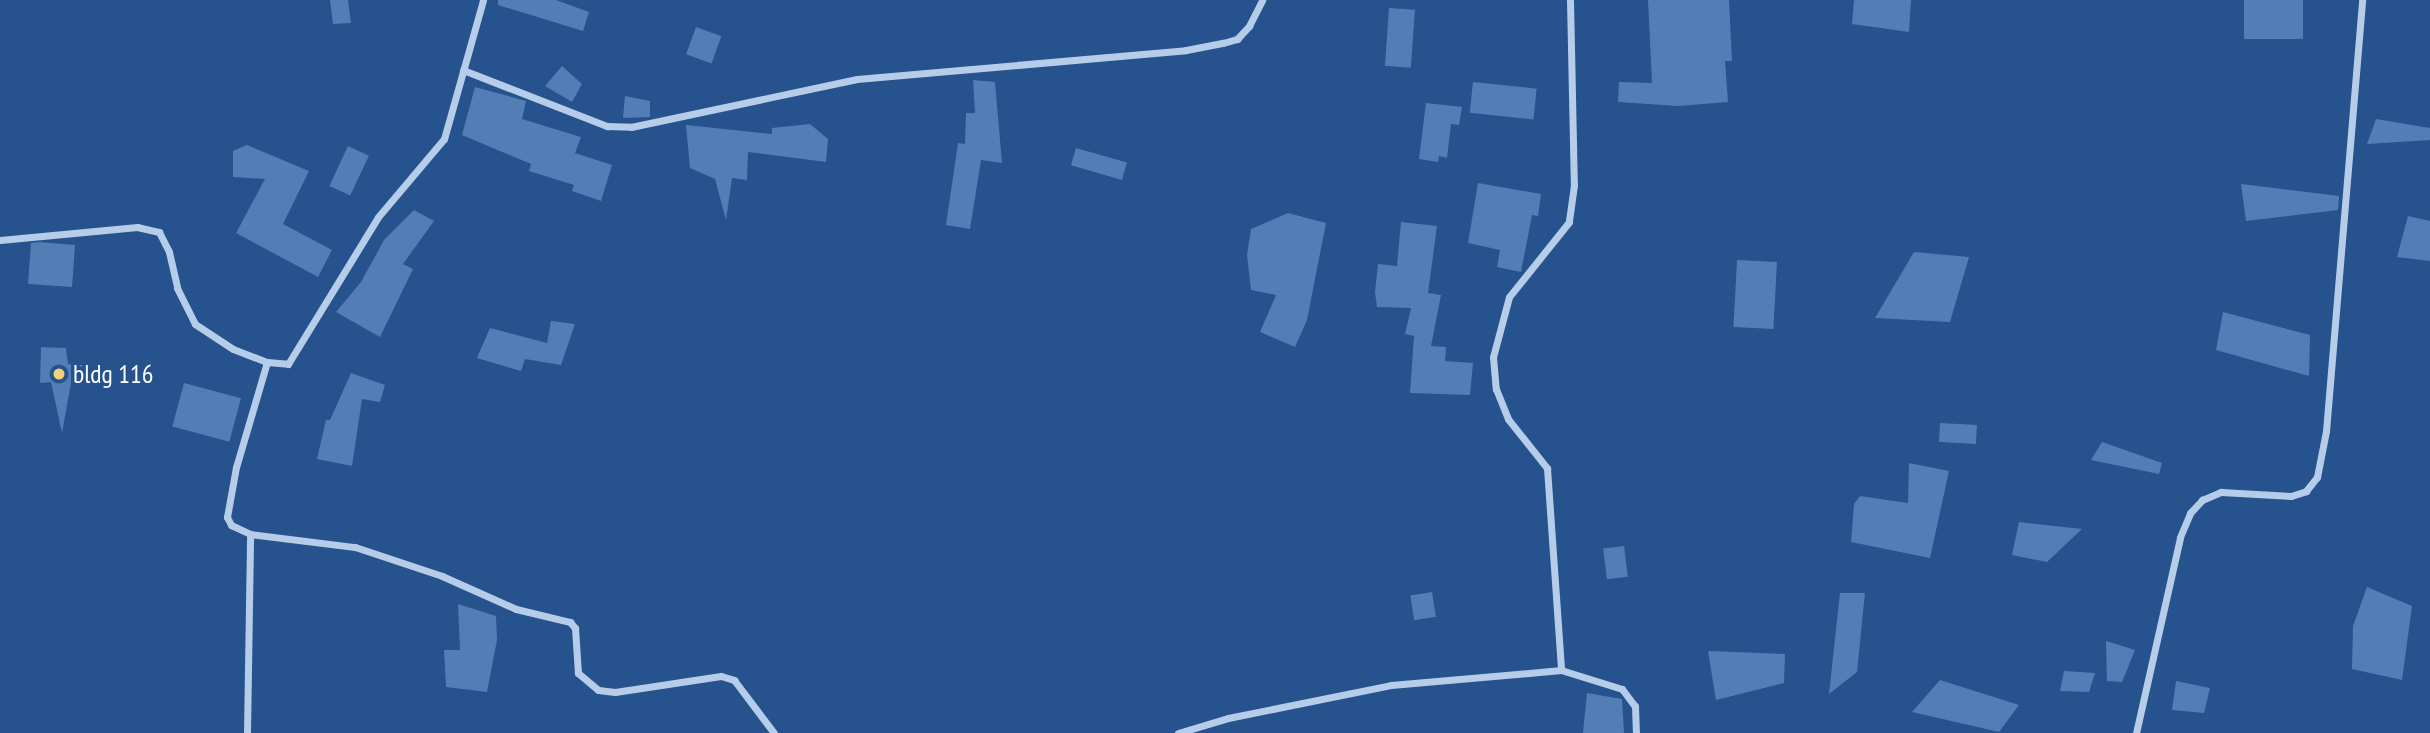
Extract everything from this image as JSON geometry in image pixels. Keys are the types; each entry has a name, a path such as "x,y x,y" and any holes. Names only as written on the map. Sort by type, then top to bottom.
{"street":[{"path":"0,240 137,227 159,232 169,252 177,288 195,324 233,349 267,362 288,364 378,217 444,139 483,0"},
{"path":"463,70 607,126 631,127 857,79 1186,50 1223,43 1237,39 1249,26 1262,0"},
{"path":"1561,670 1547,468 1508,419 1496,389 1493,357 1509,297 1569,222 1574,185 1570,0"},
{"path":"2136,733 2180,537 2190,513 2202,500 2221,492 2291,496 2306,491 2317,477 2326,432 2362,0"},
{"path":"267,362 227,517 231,525 250,534 355,547 442,576 516,609 570,622 575,628 579,673 598,690 615,692 721,676 734,680 774,733"},
{"path":"247,733 250,534"},
{"path":"1178,733 1228,718 1391,685 1561,670 1622,689 1635,706 1636,733"}],"building":[{"path":"330,0 348,0 351,23 333,24"},
{"path":"498,0 556,0 589,12 583,31 498,5"},
{"path":"1648,0 1729,0 1732,61 1725,61 1728,102 1678,106 1618,102 1619,82 1652,83"},
{"path":"1854,0 1911,0 1909,32 1852,24"},
{"path":"2244,0 2303,0 2303,39 2244,39"},
{"path":"1389,8 1415,10 1411,68 1385,66"},
{"path":"696,27 721,36 711,63 686,54"},
{"path":"562,66 582,84 572,102 545,86"},
{"path":"973,80 995,82 1002,163 981,160 970,229 946,225 958,143 965,144 966,113 975,113"},
{"path":"1473,82 1537,89 1533,120 1470,113"},
{"path":"475,87 526,101 522,119 581,137 575,153 612,165 601,201 572,191 574,185 529,171 531,164 462,135"},
{"path":"625,96 650,101 650,117 623,118"},
{"path":"1426,103 1462,107 1459,125 1451,124 1447,158 1439,156 1438,162 1419,159"},
{"path":"2376,119 2430,128 2430,140 2367,144"},
{"path":"810,124 828,139 826,162 748,152 747,180 732,178 726,220 715,179 690,168 686,125 772,134 772,128"},
{"path":"247,145 309,171 283,224 332,250 318,277 236,233 265,179 233,177 233,151"},
{"path":"348,146 369,156 350,196 329,186"},
{"path":"1076,148 1127,163 1122,180 1071,165"},
{"path":"1478,183 1541,194 1538,216 1532,215 1521,272 1497,267 1500,250 1468,243"},
{"path":"2241,184 2339,196 2338,210 2246,221"},
{"path":"414,210 434,221 403,264 413,269 380,337 336,312 361,282 384,240"},
{"path":"1288,213 1326,223 1307,320 1295,347 1260,332 1276,295 1251,290 1247,255 1251,229"},
{"path":"2408,216 2430,221 2430,261 2397,257"},
{"path":"1401,222 1437,226 1428,293 1441,295 1431,346 1446,347 1445,361 1473,363 1470,395 1410,393 1414,336 1405,334 1411,308 1377,307 1375,292 1378,264 1397,266"},
{"path":"31,243 75,245 72,287 28,284"},
{"path":"1914,252 1969,257 1950,322 1875,318"},
{"path":"1737,260 1777,262 1773,329 1733,327"},
{"path":"2223,312 2310,335 2309,376 2216,350"},
{"path":"551,321 575,324 561,365 525,359 521,371 477,358 490,328 547,343"},
{"name":"bldg 116","path":"41,347 66,348 68,364 84,365 71,383 62,433 51,382 40,383"},
{"path":"351,373 385,385 380,402 362,399 352,466 317,459 326,420 330,420"},
{"path":"184,383 241,398 229,442 172,426"},
{"path":"1940,423 1977,425 1976,444 1939,442"},
{"path":"2102,442 2162,463 2159,474 2091,460"},
{"path":"1909,463 1949,471 1930,558 1851,542 1854,504 1860,496 1908,503"},
{"path":"2019,522 2082,529 2047,562 2012,555"},
{"path":"1624,546 1628,577 1607,579 1603,549"},
{"path":"2367,587 2412,606 2402,680 2352,669 2353,626"},
{"path":"1432,592 1436,617 1414,620 1410,595"},
{"path":"1840,593 1865,593 1857,672 1829,694"},
{"path":"458,604 496,616 497,640 487,692 446,687 444,650 460,650"},
{"path":"2106,641 2135,650 2122,682 2107,681"},
{"path":"1708,651 1785,654 1784,683 1716,700"},
{"path":"2064,671 2095,673 2089,692 2060,691"},
{"path":"1940,680 2019,705 1999,732 1912,712"},
{"path":"2176,681 2210,688 2204,713 2172,710"},
{"path":"1587,693 1622,699 1624,733 1583,733"}],"place":[{"name":"bldg 116","path":"59,374"}]}
